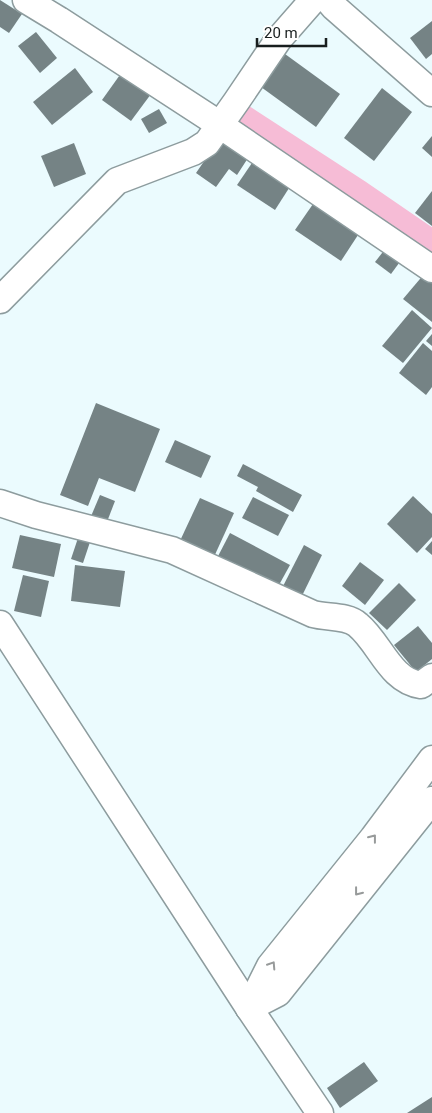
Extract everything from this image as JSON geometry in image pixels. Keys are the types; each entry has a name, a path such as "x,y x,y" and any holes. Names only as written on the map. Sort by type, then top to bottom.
{"street":[{"path":"26,0 226,117 338,204 432,269"},
{"path":"0,300 117,181 193,152 207,143 278,40 313,0"},
{"path":"328,0 334,8 432,93"},
{"path":"0,503 36,515 172,550 314,614 322,617 346,619 358,624 402,678 413,684 421,685 432,677"},
{"path":"0,624 249,1008 320,1113"},
{"path":"249,1008 270,966 374,838 432,759"},
{"path":"249,1008 278,993 432,800"}],"building":[{"path":"0,0 22,14 9,33 0,27"},
{"path":"432,21 432,54 426,59 410,38"},
{"path":"36,32 57,58 40,73 18,46"},
{"path":"285,54 340,94 316,127 261,87"},
{"path":"75,68 93,92 52,125 33,102"},
{"path":"122,72 151,94 131,121 102,100"},
{"path":"382,88 412,112 374,161 344,138"},
{"path":"159,109 167,123 149,133 141,119"},
{"path":"432,136 432,157 422,148"},
{"path":"220,138 248,158 237,175 229,169 216,187 196,173"},
{"path":"74,143 86,174 54,187 41,156"},
{"path":"254,160 291,185 275,210 237,185"},
{"path":"432,191 432,226 415,213"},
{"path":"313,204 358,235 341,261 295,230"},
{"path":"386,248 402,259 391,274 375,262"},
{"path":"425,273 432,279 432,322 403,299"},
{"path":"412,310 432,328 403,363 382,346"},
{"path":"432,334 432,346 426,341"},
{"path":"423,343 432,351 432,387 426,395 399,373"},
{"path":"96,403 160,429 135,492 99,478 88,506 60,495"},
{"path":"175,440 211,456 201,478 165,462"},
{"path":"243,464 302,495 293,512 256,491 258,487 237,476"},
{"path":"100,495 115,501 105,527 89,521"},
{"path":"413,496 432,514 432,537 417,553 387,524"},
{"path":"253,497 289,515 278,536 242,518"},
{"path":"200,498 234,513 213,559 179,543"},
{"path":"230,533 290,565 274,594 215,562"},
{"path":"20,535 61,544 54,577 12,568"},
{"path":"79,535 91,539 83,563 71,559"},
{"path":"432,541 432,555 425,549"},
{"path":"304,545 322,555 298,604 279,594"},
{"path":"360,562 384,580 365,605 342,586"},
{"path":"75,565 125,571 120,607 71,601"},
{"path":"23,575 49,581 41,617 14,611"},
{"path":"399,583 416,600 387,630 369,613"},
{"path":"418,626 432,643 432,659 416,672 394,645"},
{"path":"364,1062 378,1081 340,1108 327,1088"},
{"path":"432,1097 432,1113 407,1113"}],"waterway":[{"path":"236,122 432,252"}]}
